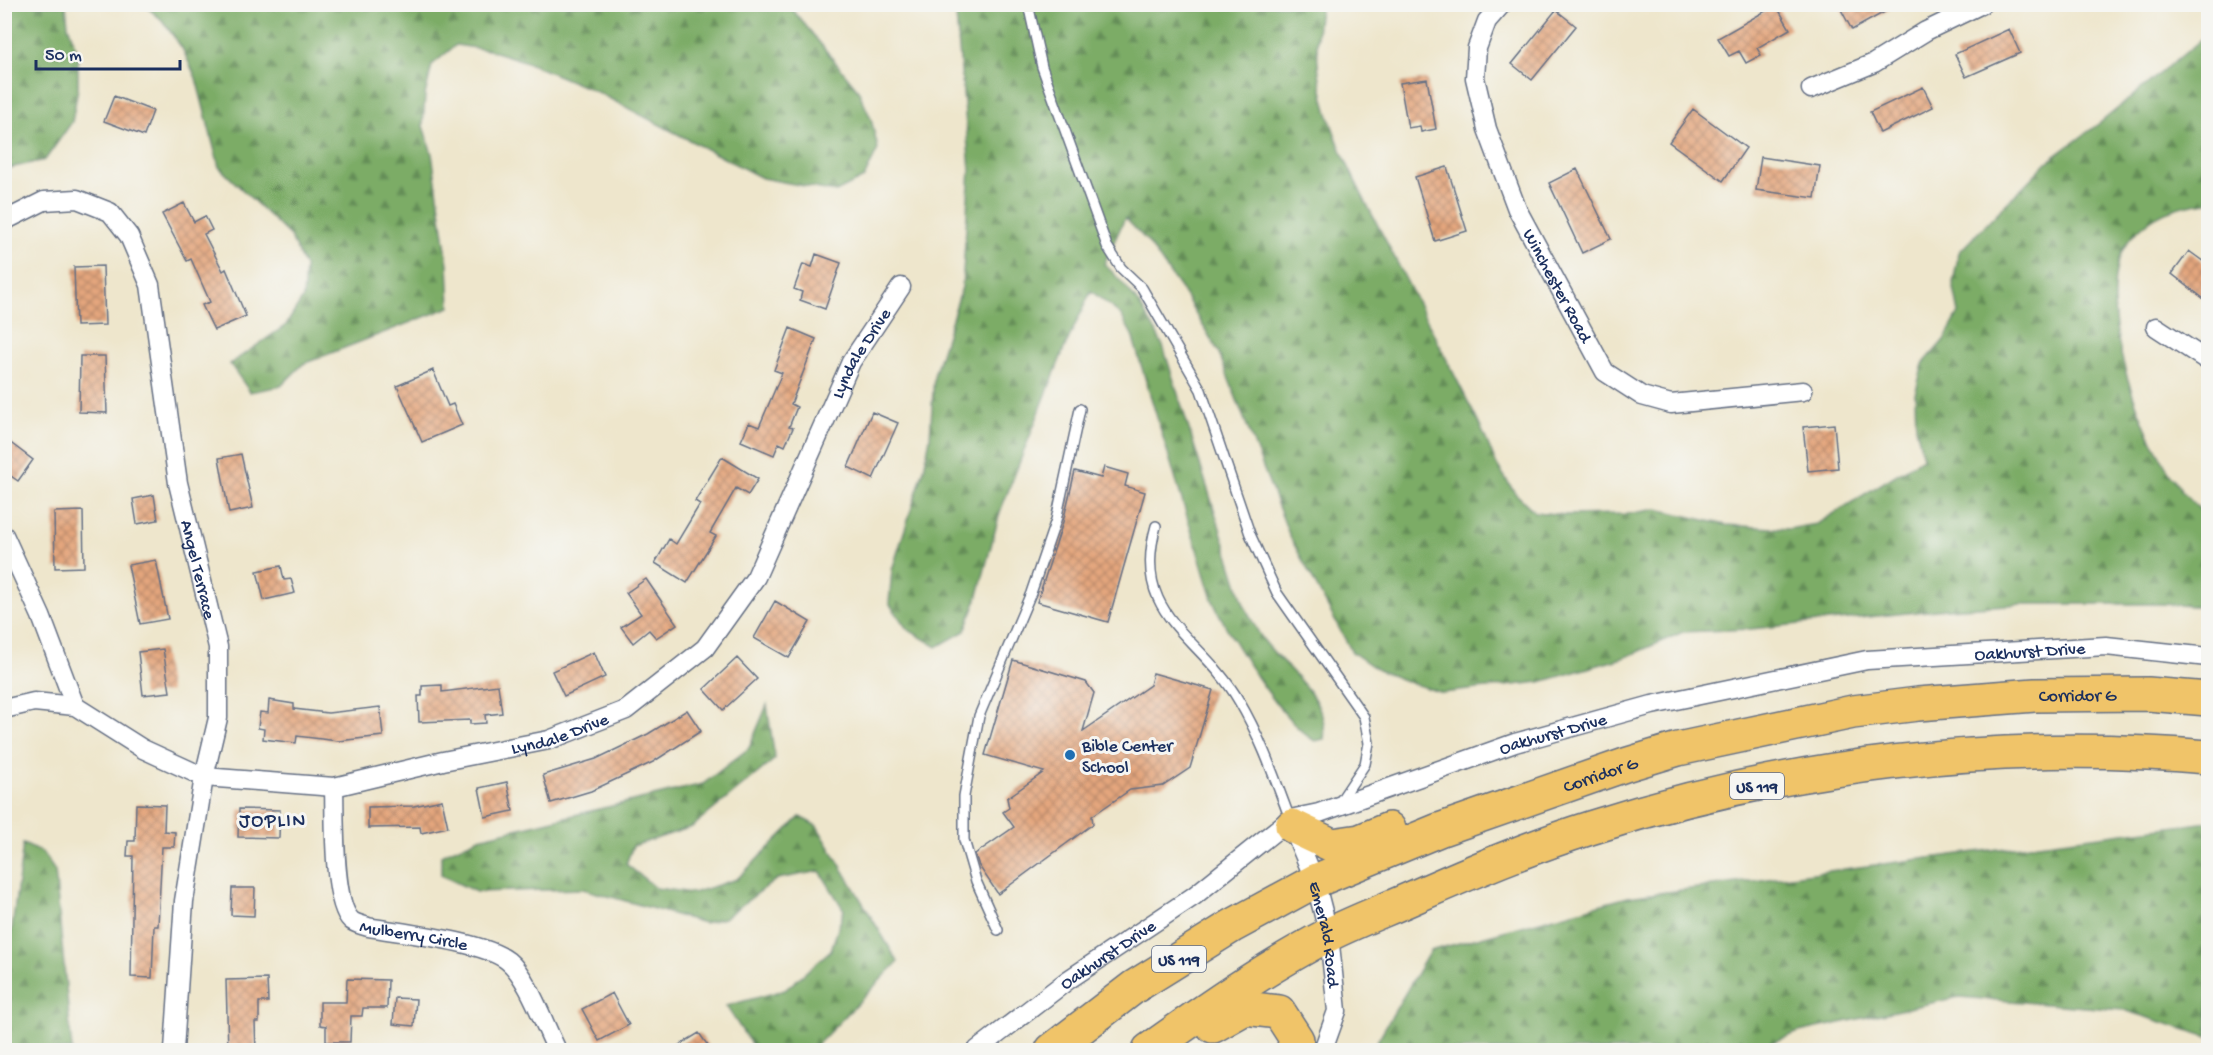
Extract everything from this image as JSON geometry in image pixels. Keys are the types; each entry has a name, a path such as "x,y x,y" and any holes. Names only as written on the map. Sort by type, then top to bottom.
{"highway":[{"name":"Corridor G","path":"1052,1050 1134,987 1232,926 1315,881 1439,830 1625,765 1678,749 1864,711 2036,694 2148,694 2208,699"},
{"name":"US 119","path":"1149,1050 1183,1026 1329,935 1476,870 1591,827 1704,797 1824,772 1933,758 2035,752 2143,751 2208,757"},
{"path":"1291,823 1332,845 1360,841 1447,805 1557,775 1625,765"},
{"path":"1173,1050 1245,1008 1279,1012 1297,1040 1293,1050"}],"street":[{"name":"Winchester Road","path":"1502,4 1487,21 1477,48 1475,78 1487,129 1517,209 1605,372 1642,396 1671,404 1803,391"},
{"path":"1811,89 1874,63 1926,31 1982,4"},
{"name":"Angel Terrace","path":"4,221 44,201 77,199 110,212 129,236 150,285 178,483 218,647 218,718 204,777 184,901 174,1050"},
{"name":"Lyndale Drive","path":"4,710 34,702 75,706 143,749 204,777 334,787 443,761 549,740 626,710 705,648 756,577 851,362 901,287"},
{"path":"2156,327 2208,361"},
{"path":"4,535 41,616 75,706"},
{"name":"Oakhurst Drive","path":"977,1050 1068,980 1194,896 1291,823 1526,740 1652,705 1867,660 2106,646 2208,657"},
{"name":"Mulberry Circle","path":"334,787 336,869 342,906 351,921 368,927 486,950 509,961 524,982 557,1050"},
{"name":"Emerald Road","path":"1291,823 1315,881 1329,935 1337,1011 1322,1048"}],"lane":[{"path":"1028,4 1042,67 1107,246 1121,268 1142,288 1201,390 1250,534 1278,593 1364,717 1369,743 1365,764 1338,805"},
{"path":"998,930 976,881 964,840 964,796 979,716 1031,593 1056,520 1080,409"},
{"path":"1156,526 1149,551 1150,583 1166,613 1239,700 1267,756 1291,823"}],"green space":[{"path":"4,5 66,5 68,25 78,55 78,88 72,122 45,160 5,169"},
{"path":"144,5 789,5 858,90 871,119 878,149 864,178 836,192 762,178 595,91 521,60 489,50 456,45 432,65 425,95 423,126 432,154 448,264 450,307 303,364 281,386 250,392 230,364 286,325 303,298 305,267 290,236 219,167 196,78 182,48 162,20"},
{"path":"955,5 1321,5 1317,40 1319,74 1326,108 1338,141 1351,173 1482,430 1497,465 1515,493 1535,512 1565,515 1627,514 1657,509 1726,525 1788,529 1817,524 1923,458 1916,427 1915,394 1923,364 1944,340 1959,313 1953,283 1959,252 2047,162 2101,122 2208,34 2208,202 2165,212 2137,231 2129,240 2117,267 2114,302 2119,343 2130,386 2146,428 2165,465 2186,495 2208,515 2208,607 2161,604 2022,604 1946,609 1751,629 1683,632 1626,657 1540,682 1442,693 1408,682 1378,670 1352,652 1290,537 1218,351 1185,295 1147,241 1125,218 1104,264 1138,302 1163,346 1244,605 1262,638 1314,698 1324,724 1324,739 1315,741 1287,716 1257,677 1220,615 1212,599 1132,335 1121,315 1091,291 1064,349 1000,512 977,599 965,631 937,647 907,629 889,603 892,570 924,469 930,438 934,376 962,287 970,169"},
{"path":"767,705 775,759 692,827 633,846 626,864 656,888 693,893 737,879 800,817 817,826 898,962 812,1050 755,1050 726,1006 785,990 831,950 844,910 820,871 777,879 724,918 704,923 583,889 476,892 441,875 441,855 479,838 703,784 749,748"},
{"path":"2208,822 2208,1037 2124,1010 1959,997 1799,1032 1753,1050 1372,1050 1430,951 1628,897"},
{"path":"23,844 42,852 55,871 72,1050 5,1050 5,954 12,928"}],"building":[{"path":"1838,4 1899,4 1852,30"},
{"path":"1776,5 1790,29 1757,48 1761,55 1746,63 1739,51 1729,56 1718,38"},
{"path":"1556,10 1576,26 1532,80 1512,64"},
{"path":"2009,29 2020,53 1966,77 1955,54"},
{"path":"1427,79 1436,129 1421,132 1420,126 1408,128 1400,83"},
{"path":"1923,87 1933,107 1880,133 1870,112"},
{"path":"114,96 153,111 144,136 104,121"},
{"path":"1693,109 1746,148 1723,181 1669,142"},
{"path":"1761,157 1820,166 1815,198 1756,190"},
{"path":"1447,167 1467,231 1435,241 1415,177"},
{"path":"1577,169 1611,239 1582,253 1549,183"},
{"path":"184,203 194,222 205,216 212,230 204,234 223,271 226,269 246,316 214,330 202,305 210,302 191,259 187,261 162,214"},
{"path":"2189,251 2208,265 2208,302 2172,274"},
{"path":"816,254 841,263 825,309 800,300 802,292 794,289 803,264 812,267"},
{"path":"103,266 105,325 76,326 74,267"},
{"path":"790,328 816,339 791,404 797,407 789,427 793,428 785,446 779,443 774,455 741,441 749,423 759,427 782,373 774,370"},
{"path":"80,356 105,356 107,413 79,412"},
{"path":"433,370 448,406 453,404 462,425 422,442 397,386"},
{"path":"872,412 898,423 873,479 848,467"},
{"path":"1834,424 1838,468 1808,471 1803,427"},
{"path":"4,438 33,460 18,481 4,471"},
{"path":"241,454 253,508 229,513 219,458"},
{"path":"722,457 758,479 748,495 736,488 710,533 716,536 687,583 655,563 669,539 676,544 700,504 695,501"},
{"path":"1104,467 1128,474 1125,486 1145,492 1108,622 1037,602 1063,522 1075,471 1101,478"},
{"path":"154,495 158,520 137,524 133,499"},
{"path":"83,511 84,567 55,568 54,512"},
{"path":"156,560 168,619 140,624 128,565"},
{"path":"281,566 284,580 291,579 295,593 264,600 257,571"},
{"path":"646,579 677,624 656,638 649,630 633,643 621,627 641,614 626,593"},
{"path":"775,601 810,622 789,658 754,638"},
{"path":"163,649 170,692 143,695 138,652"},
{"path":"594,652 605,677 564,696 552,671"},
{"path":"737,658 757,679 723,710 704,689"},
{"path":"1013,660 1086,682 1094,693 1083,731 1150,685 1153,673 1213,690 1190,768 1163,786 1130,790 1092,816 1093,824 998,894 979,866 975,854 1014,827 1003,812 1009,808 1007,798 1044,772 985,755"},
{"path":"442,685 442,692 498,685 502,713 485,715 486,723 470,724 470,720 419,722 418,696 422,696 422,686"},
{"path":"269,700 294,704 294,709 328,713 380,707 383,736 338,741 297,736 296,743 263,739 264,729 258,728 260,712 268,713"},
{"path":"687,710 701,731 653,762 591,791 551,803 543,775 596,759 648,734"},
{"path":"507,782 513,811 485,817 479,788"},
{"path":"442,800 448,827 421,833 420,827 368,828 368,807 414,806"},
{"path":"136,804 165,805 164,831 175,832 174,847 162,847 158,926 154,926 152,978 131,977 133,856 127,856 128,841 135,841"},
{"path":"239,809 280,810 279,838 238,837"},
{"path":"232,888 255,888 254,916 231,915"},
{"path":"267,979 268,1002 259,1002 259,1022 255,1022 256,1050 228,1050 226,980"},
{"path":"347,979 388,980 387,1008 363,1008 362,1016 351,1016 350,1042 326,1042 326,1026 320,1025 320,1002 346,1002"},
{"path":"612,993 629,1025 599,1041 582,1009"},
{"path":"395,998 416,999 414,1026 393,1024"},
{"path":"699,1033 711,1050 671,1050"}],"place":[{"name":"Bible Center School","path":"1070,755"}],"district":[{"name":"JOPLIN","path":"273,819"}]}
